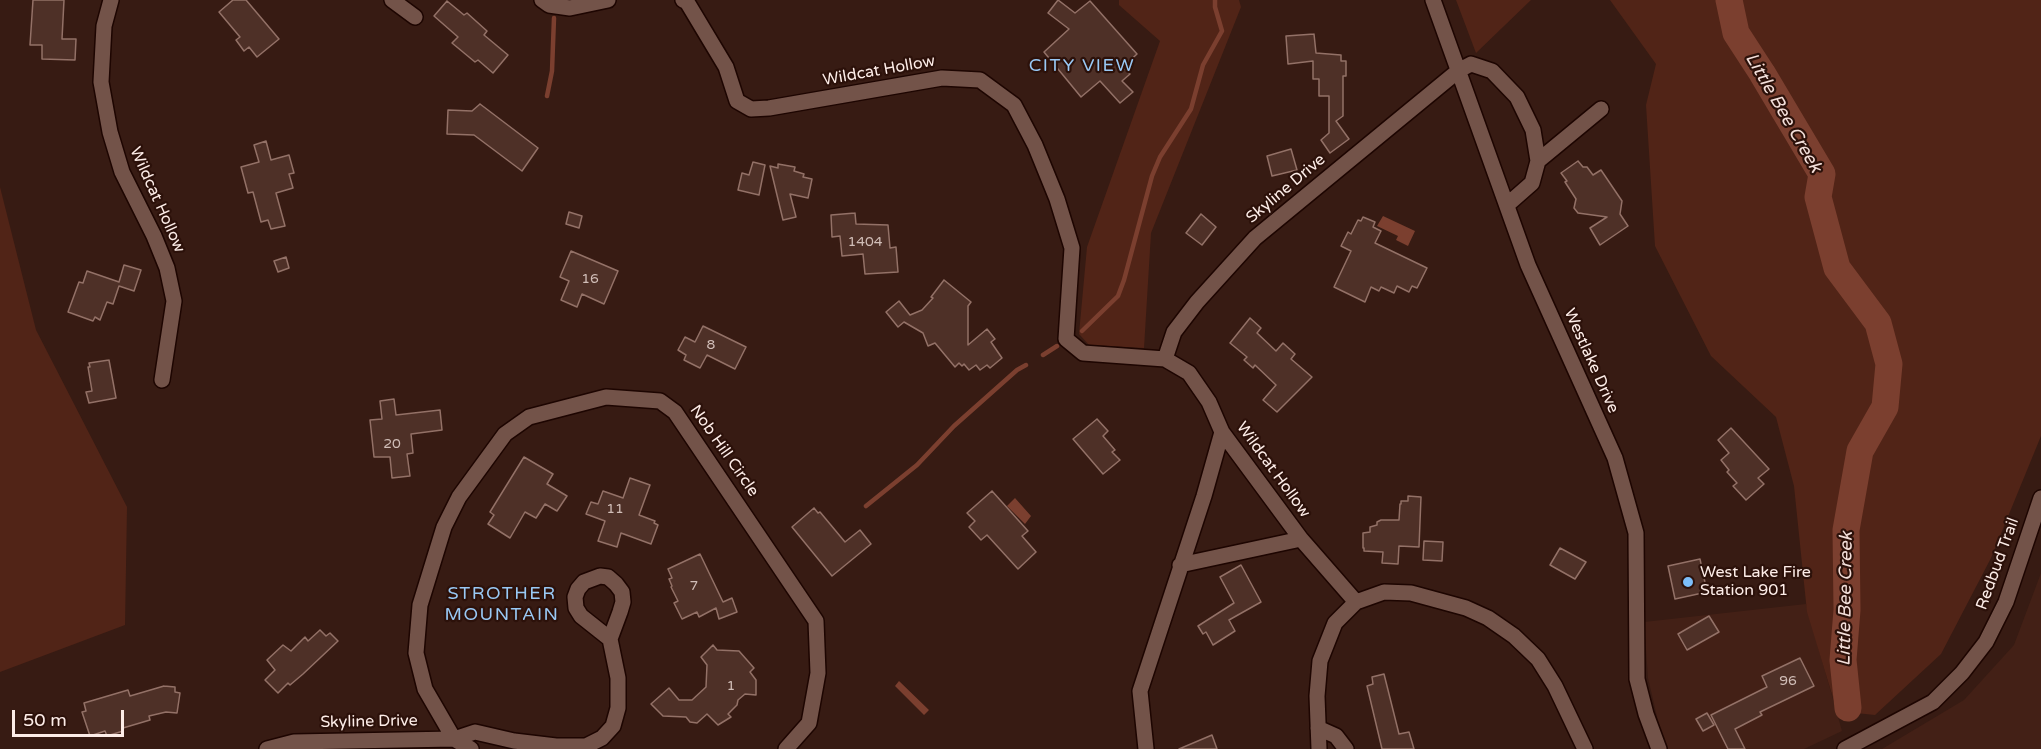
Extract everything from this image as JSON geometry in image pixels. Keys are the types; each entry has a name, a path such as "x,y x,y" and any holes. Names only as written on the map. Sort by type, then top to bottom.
{"street":[{"name":"Wildcat Hollow","path":"111,0 104,26 101,82 110,132 122,172 154,236 167,268 174,301 162,380"},
{"path":"392,0 415,17"},
{"path":"542,0 549,5 570,8 608,0"},
{"name":"Wildcat Hollow","path":"683,0 687,2 726,67 737,100 751,108 769,108 942,78 980,80 1014,105 1035,145 1058,199 1072,248 1066,339 1083,353 1165,359 1189,373 1209,402 1222,432 1301,539 1356,602"},
{"name":"Westlake Drive","path":"1433,0 1528,265 1615,458 1636,533 1637,679 1646,714 1659,749"},
{"path":"1458,71 1471,64 1492,70 1517,97 1533,130 1539,160 1532,183 1507,206"},
{"name":"Skyline Drive","path":"1165,359 1174,332 1191,309 1255,238 1458,71"},
{"path":"1539,160 1601,109"},
{"name":"Nob Hill Circle","path":"454,739 425,689 416,653 420,605 444,527 459,497 505,434 529,417 606,397 660,401 675,412 816,621 818,673 809,723 786,749"},
{"path":"1146,749 1140,692 1204,496 1222,432"},
{"name":"Redbud Trail","path":"1845,749 1933,702 1962,673 1986,642 2006,602 2041,498"},
{"path":"1180,565 1301,539"},
{"path":"1319,749 1317,696 1320,661 1335,623 1356,602 1384,592 1411,593 1466,608 1488,618 1514,636 1538,659 1555,686 1586,749"},
{"path":"454,739 475,732 514,741 586,746 602,738 613,726 618,708 618,678 610,639"},
{"path":"1318,728 1336,736 1346,749"},
{"path":"454,739 471,749"},
{"name":"Skyline Drive","path":"267,749 294,742 454,739"}],"shaded area":[{"path":"1119,0 1239,0 1241,7 1151,233 1144,348 1089,345 1079,334 1087,247 1160,41 1119,5"},
{"path":"1456,0 1531,0 1476,53"},
{"path":"1610,0 2041,0 2041,436 1991,558 1941,654 1875,715 1837,711 1807,612 1794,486 1776,417 1711,356 1655,246 1646,105 1656,64"},
{"path":"0,187 36,330 127,507 125,625 0,672"},
{"path":"1383,216 1415,231 1408,246 1396,240 1398,236 1377,226"},
{"path":"1015,498 1031,516 1025,524 1007,506"},
{"path":"2041,573 2041,749 1882,749 1964,700 2014,645"},
{"path":"1806,604 1842,731 1804,749 1668,749 1663,742 1648,678 1644,622"},
{"path":"899,681 929,710 924,715 895,686"}],"building":[{"path":"33,0 64,0 62,39 76,39 75,60 42,59 42,45 30,45"},
{"path":"233,0 246,0 279,39 257,57 249,47 244,51 236,40 240,37 219,12"},
{"path":"1058,0 1075,13 1090,1 1137,54 1123,67 1130,74 1122,81 1133,92 1120,103 1100,81 1081,97 1044,52 1069,29 1048,13"},
{"path":"447,1 464,15 467,13 487,31 484,35 508,55 493,73 452,43 458,37 434,16"},
{"path":"1314,34 1316,53 1341,55 1341,61 1346,61 1346,76 1343,76 1343,116 1336,121 1349,139 1330,153 1321,140 1329,133 1329,96 1319,96 1319,79 1313,79 1313,61 1288,64 1286,36"},
{"path":"480,104 538,148 522,171 474,135 447,134 448,110 472,111"},
{"path":"266,141 271,160 289,155 294,173 289,174 293,188 276,193 285,226 271,229 268,220 261,222 253,192 248,193 241,167 259,162 254,145"},
{"path":"1291,149 1297,170 1272,176 1267,156"},
{"path":"1578,161 1593,175 1601,170 1622,201 1620,214 1628,226 1600,245 1590,228 1607,217 1578,213 1574,208 1576,199 1561,173"},
{"path":"753,162 765,165 759,195 738,190 742,173 749,175"},
{"path":"778,164 795,167 794,171 804,174 803,177 812,179 808,198 790,194 796,217 783,220 770,166 778,168"},
{"path":"569,212 582,216 579,228 566,224"},
{"path":"855,213 856,224 888,225 890,248 896,247 898,272 865,274 863,254 842,256 840,236 832,237 831,215"},
{"path":"1201,214 1216,227 1202,245 1186,233"},
{"path":"1363,217 1375,222 1373,227 1381,231 1375,243 1427,268 1417,288 1412,286 1409,292 1397,286 1394,293 1381,287 1379,291 1371,287 1365,302 1334,287 1351,251 1341,246 1348,232 1351,234 1358,220 1361,221"},
{"path":"571,251 618,271 604,304 582,294 577,307 561,300 569,281 560,277"},
{"path":"286,257 289,268 278,272 274,261"},
{"path":"124,265 141,270 134,291 119,286 113,304 107,302 100,320 95,317 93,321 68,312 79,282 83,283 87,271 119,282"},
{"path":"944,280 971,302 968,306 968,345 987,329 995,339 991,342 1002,358 990,368 987,365 980,370 976,365 969,370 964,364 962,366 959,363 955,367 935,343 928,346 923,333 904,322 898,327 886,312 899,301 910,315 922,310"},
{"path":"1250,318 1261,328 1257,333 1276,351 1283,343 1295,354 1291,359 1312,377 1277,412 1263,400 1276,385 1255,365 1253,368 1244,360 1247,357 1230,343"},
{"path":"703,326 746,347 735,369 707,355 700,368 684,360 686,355 678,350 685,337 695,342"},
{"path":"109,360 116,398 89,403 86,392 92,391 89,363"},
{"path":"394,399 396,415 440,410 442,430 411,434 413,453 407,454 410,476 392,478 390,457 374,457 370,420 382,419 380,401"},
{"path":"1097,419 1108,431 1103,436 1115,450 1112,452 1120,460 1103,474 1073,439"},
{"path":"1731,428 1769,469 1758,478 1764,484 1746,500 1733,486 1737,483 1727,472 1729,470 1721,460 1729,453 1718,440"},
{"path":"524,457 553,474 547,484 567,496 557,511 545,504 536,518 525,512 510,538 488,524 494,515 490,512"},
{"path":"630,478 650,485 639,515 655,521 654,523 658,525 651,544 621,533 617,547 598,541 605,521 586,514 591,502 598,504 603,491 623,498"},
{"path":"992,491 1028,531 1022,536 1036,552 1018,569 987,535 981,540 969,527 975,521 967,513"},
{"path":"1408,496 1421,497 1419,547 1399,546 1398,564 1382,563 1383,552 1364,551 1363,533 1370,532 1370,527 1377,525 1377,522 1381,520 1399,520 1401,501 1408,501"},
{"path":"814,508 845,542 860,530 871,544 832,576 792,527"},
{"path":"1424,541 1443,542 1442,561 1423,560"},
{"path":"1560,548 1586,562 1575,579 1550,565"},
{"path":"700,554 723,602 732,598 737,612 719,619 716,608 699,617 697,612 682,619 674,603 678,601 671,587 669,579 672,578 668,569"},
{"path":"1700,559 1707,592 1675,599 1668,566"},
{"path":"1241,565 1261,602 1229,620 1235,631 1213,645 1206,632 1203,634 1198,626 1234,603 1220,577"},
{"path":"1709,616 1719,632 1687,650 1678,634"},
{"path":"320,630 326,636 330,633 338,641 303,674 290,685 288,683 278,693 265,680 275,670 267,660 283,645 291,651 305,637 308,641"},
{"path":"713,645 717,650 739,651 754,668 750,672 756,680 756,695 745,694 728,714 731,717 718,725 707,714 697,723 690,722 686,717 663,716 651,704 669,688 679,700 692,700 706,687 707,665 701,657"},
{"path":"1800,658 1814,686 1760,712 1762,715 1735,729 1745,749 1728,749 1711,715 1767,687 1762,676"},
{"path":"1384,674 1399,734 1409,732 1414,749 1382,749 1367,686 1373,684 1372,677"},
{"path":"164,686 175,687 175,692 180,693 177,713 166,712 149,716 150,720 123,728 123,731 107,736 105,731 90,736 82,712 86,711 84,703 128,690 130,696"},
{"path":"1707,713 1714,725 1703,731 1696,719"},
{"path":"1212,735 1217,749 1179,749"}],"waterway":[{"path":"1082,331 1118,296 1152,176 1160,157 1191,109 1203,65 1222,31 1215,0"},
{"name":"Little Bee Creek","path":"1729,0 1736,33 1822,174 1818,197 1837,268 1878,323 1889,364 1885,407 1860,451 1846,530 1847,610 1843,660 1848,708"},
{"path":"547,96 552,71 554,18"},
{"path":"1043,355 1057,346"},
{"path":"866,506 917,465 954,426 1017,370 1026,365"}],"place":[{"name":"West Lake Fire Station 901","path":"1688,582"}],"district":[{"name":"CITY VIEW","path":"1082,66"},
{"name":"STROTHER MOUNTAIN","path":"502,604"}]}
